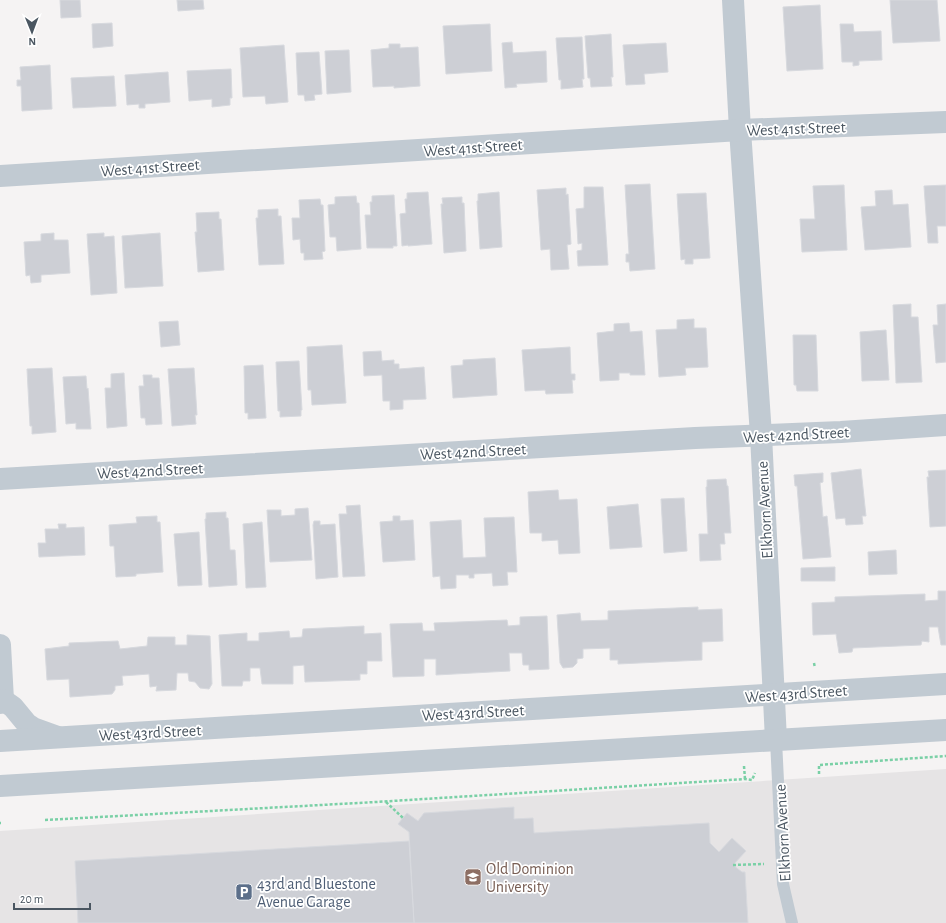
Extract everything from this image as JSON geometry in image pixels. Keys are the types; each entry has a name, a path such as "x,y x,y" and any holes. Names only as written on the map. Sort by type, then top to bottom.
{"street":[{"name":"Elkhorn Avenue","path":"733,0 740,130 761,435 776,740"},
{"name":"West 41st Street","path":"0,176 740,130 946,122"},
{"name":"West 42nd Street","path":"0,479 946,425"},
{"path":"0,645 1,702 13,707 27,724 33,728 58,737"},
{"name":"West 43rd Street","path":"0,741 946,684"},
{"path":"0,786 946,730"}],"lane":[{"name":"Elkhorn Avenue","path":"776,740 783,884 792,923"}],"path":[{"path":"818,774 819,765 946,756"},
{"path":"744,760 745,779"},
{"path":"45,820 386,802 745,779 752,780 754,774"},
{"path":"386,802 403,818"},
{"path":"733,864 764,864"}],"shaded area":[{"name":"Old Dominion University","path":"946,769 946,923 0,923 0,831"}],"building":[{"path":"60,0 80,0 81,17 61,18"},
{"path":"177,0 203,0 204,9 178,11"},
{"path":"890,0 937,0 940,41 893,43"},
{"path":"820,5 823,69 787,71 783,7"},
{"path":"112,23 113,46 93,48 92,24"},
{"path":"490,24 492,71 446,74 443,26"},
{"path":"840,24 853,24 854,32 881,31 882,60 859,61 859,65 853,66 853,62 842,62"},
{"path":"611,34 612,86 591,87 590,78 588,78 585,36"},
{"path":"582,37 583,87 561,89 556,38"},
{"path":"512,42 513,53 546,51 547,82 516,84 517,87 505,88 502,43"},
{"path":"666,43 668,72 644,74 645,84 626,85 623,45"},
{"path":"389,44 400,44 400,48 418,47 420,86 394,88 394,86 373,87 371,50 389,48"},
{"path":"284,45 288,102 266,104 265,96 243,97 240,48"},
{"path":"349,50 351,92 327,94 325,51"},
{"path":"319,52 322,94 314,95 315,100 305,101 304,95 298,95 296,53"},
{"path":"50,65 52,109 22,111 21,86 17,86 17,80 21,80 20,67"},
{"path":"231,69 232,98 230,98 230,105 212,107 212,99 189,101 187,71"},
{"path":"168,72 170,102 145,104 145,108 139,108 139,104 127,105 125,75"},
{"path":"114,76 116,106 73,108 71,78"},
{"path":"650,184 655,269 630,271 629,262 626,262 626,254 629,254 625,185"},
{"path":"844,185 847,250 802,252 800,219 815,219 813,186"},
{"path":"946,185 946,226 937,226 938,243 928,243 924,186"},
{"path":"584,187 603,187 608,265 578,266 577,251 582,250 582,243 578,244 576,209 584,208"},
{"path":"566,188 566,195 568,194 571,244 567,245 569,269 551,270 550,249 541,250 537,190"},
{"path":"892,190 893,205 908,204 911,247 865,250 861,207 876,206 875,191"},
{"path":"428,192 432,244 402,246 400,214 406,213 405,199 407,199 407,193"},
{"path":"499,192 502,247 480,249 477,201 478,194"},
{"path":"706,193 710,258 693,259 693,264 685,264 685,259 681,260 677,194"},
{"path":"394,195 397,246 393,246 393,248 367,248 365,215 371,215 370,202 372,202 372,196"},
{"path":"356,196 357,203 359,203 361,249 337,251 336,237 330,237 328,205 335,204 335,197"},
{"path":"462,197 462,203 464,203 466,251 444,253 441,204 443,204 442,198"},
{"path":"320,199 321,205 323,205 325,251 322,252 323,259 304,260 304,253 301,253 300,239 293,240 292,218 300,218 299,200"},
{"path":"278,209 278,216 281,216 284,264 259,265 256,218 258,218 258,210"},
{"path":"219,212 219,219 221,219 224,270 198,272 195,232 197,232 196,213"},
{"path":"54,233 54,240 68,240 70,273 41,275 41,282 31,283 30,275 26,276 24,242 41,241 41,234"},
{"path":"104,233 104,237 114,236 117,293 91,295 87,234"},
{"path":"160,233 163,286 125,288 122,236"},
{"path":"911,304 911,317 918,317 922,382 896,383 893,305"},
{"path":"946,304 946,362 936,363 933,325 938,325 937,305"},
{"path":"694,319 694,328 706,328 708,367 685,368 686,375 659,377 656,330 677,329 677,320"},
{"path":"178,321 180,345 161,347 159,322"},
{"path":"629,323 630,332 642,331 645,375 619,373 619,380 600,381 597,333 614,331 614,324"},
{"path":"886,330 889,380 862,381 860,332"},
{"path":"793,335 816,335 818,391 797,391 796,385 794,385"},
{"path":"342,345 346,403 312,405 311,390 308,390 307,347"},
{"path":"570,347 571,374 575,374 575,380 572,380 573,393 546,394 545,390 525,391 522,350"},
{"path":"381,351 382,361 394,360 394,364 399,364 399,369 424,367 426,399 403,400 403,409 390,410 390,401 383,401 382,375 364,376 363,352"},
{"path":"495,358 497,395 453,398 451,366 463,365 463,360"},
{"path":"299,361 302,410 301,416 280,417 280,411 278,411 276,362"},
{"path":"263,365 266,418 248,419 248,413 245,413 244,366"},
{"path":"52,368 56,432 32,434 32,426 30,426 27,369"},
{"path":"194,368 197,415 195,415 196,424 172,426 168,369"},
{"path":"124,373 127,426 107,428 105,388 111,388 111,374"},
{"path":"143,375 152,375 152,378 159,378 162,424 146,425 145,418 141,418 139,386 144,386"},
{"path":"86,376 91,429 76,429 76,423 66,424 63,377"},
{"path":"861,469 866,516 862,516 863,524 846,525 845,518 836,519 831,473"},
{"path":"946,470 946,526 930,527 927,477 929,477 928,471"},
{"path":"823,473 823,482 820,483 823,517 827,516 831,557 803,559 797,486 795,486 794,475"},
{"path":"726,479 728,486 731,533 724,533 725,544 720,544 721,560 700,561 699,534 708,534 707,480"},
{"path":"558,490 559,500 577,499 580,553 559,554 558,540 542,541 542,533 530,533 528,492"},
{"path":"684,498 687,551 664,553 661,499"},
{"path":"638,504 642,547 610,549 607,507"},
{"path":"360,505 365,576 343,577 339,514 347,514 346,506"},
{"path":"308,508 312,560 270,562 267,510 281,510 281,516 295,515 295,509"},
{"path":"226,512 226,518 228,518 230,550 235,550 237,585 209,587 205,519 206,513"},
{"path":"157,516 157,522 160,522 163,572 116,577 114,546 110,546 109,525 137,523 136,517"},
{"path":"393,516 400,516 400,521 413,520 415,560 383,562 380,522 393,521"},
{"path":"514,517 517,572 507,572 508,585 493,586 492,573 474,574 474,578 469,578 469,575 456,575 456,588 441,589 440,576 433,577 430,522 461,520 463,558 486,557 484,518"},
{"path":"314,521 320,521 320,525 335,524 338,577 316,579"},
{"path":"262,522 266,587 246,588 243,524"},
{"path":"58,524 66,524 66,528 84,527 85,555 39,557 38,543 46,543 45,529 59,529"},
{"path":"199,532 202,585 178,586 174,534"},
{"path":"896,550 897,574 869,575 868,552"},
{"path":"835,567 835,581 801,581 801,568"},
{"path":"938,591 946,591 946,645 941,645 938,627 929,627 929,642 922,641 921,645 853,648 852,652 839,653 836,634 813,635 812,603 835,602 835,597 925,594 925,601 938,600"},
{"path":"698,607 698,610 722,609 723,641 702,642 702,660 618,664 618,660 610,660 610,648 583,649 583,658 577,659 577,663 573,667 563,668 560,663 557,615 580,613 581,621 608,620 608,611"},
{"path":"547,616 549,669 529,670 529,665 523,665 522,653 509,653 510,671 436,675 436,659 424,659 424,676 393,677 390,624 422,623 423,631 435,631 434,623 507,620 508,626 520,625 520,617"},
{"path":"364,626 364,634 381,633 382,661 367,661 367,674 360,674 360,680 305,682 304,665 293,666 293,684 262,684 260,668 250,668 250,681 243,681 242,686 222,686 219,635 247,633 247,641 259,641 259,633 289,631 290,638 302,637 303,629"},
{"path":"187,635 210,636 212,684 209,689 200,688 195,682 189,681 188,673 177,673 176,690 156,691 157,686 150,687 149,674 122,676 123,685 115,686 115,690 112,694 70,697 69,679 47,680 45,649 69,646 69,643 118,641 120,649 147,646 148,637 175,637 175,645 187,645"},
{"path":"514,807 514,819 533,818 534,833 709,823 710,843 719,852 732,838 746,851 733,865 742,872 745,872 748,923 414,923 409,832 398,824 407,813 418,821 424,813"},
{"name":"43rd and Bluestone Avenue Garage","path":"409,841 414,923 78,923 75,861"}],"place":[{"name":"Old Dominion University","path":"473,877"},
{"name":"43rd and Bluestone Avenue Garage","path":"244,892"}]}
